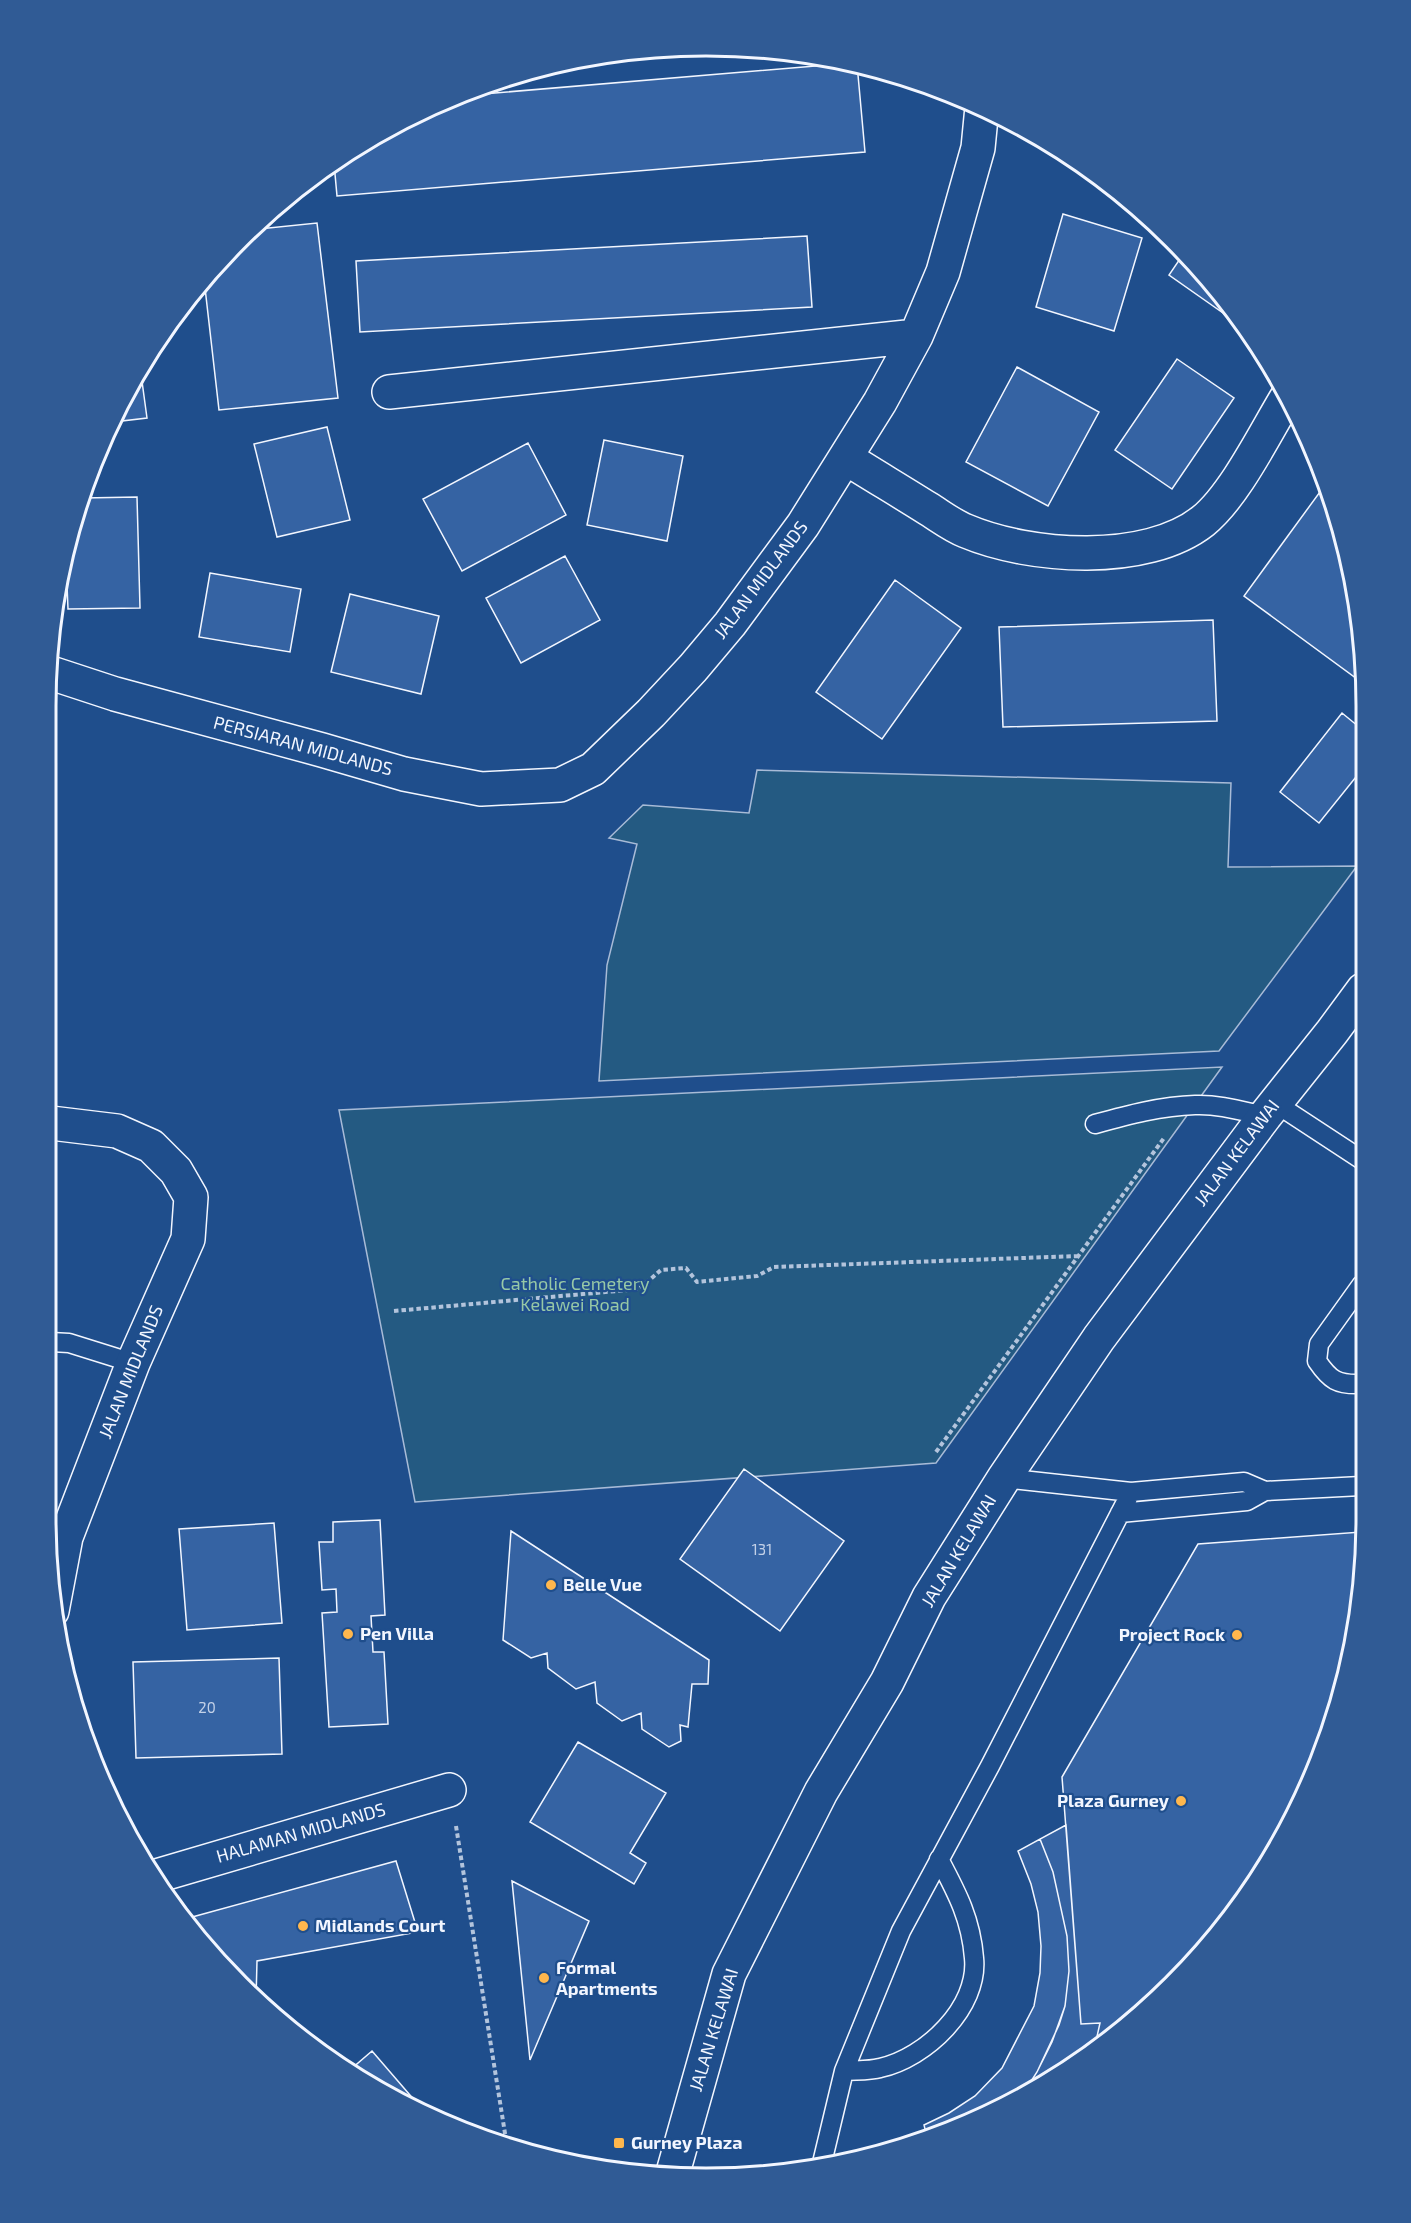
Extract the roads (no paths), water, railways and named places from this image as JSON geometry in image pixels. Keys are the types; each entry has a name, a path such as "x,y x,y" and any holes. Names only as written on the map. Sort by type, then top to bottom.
{"street":[{"name":"JALAN MIDLANDS","path":"560,785 592,769 651,713 693,668 730,624 802,525 846,458 916,336 943,272 962,212 978,148 981,117"},
{"path":"389,392 916,336"},
{"path":"846,458 965,531 1015,548 1066,553 1115,550 1149,545 1179,537 1204,520 1226,497 1282,406"},
{"name":"PERSIARAN MIDLANDS","path":"57,675 114,694 404,774 481,789 560,785"},
{"name":"JALAN KELAWAI","path":"675,2167 729,1974 821,1792 887,1682 929,1597 1004,1478 1099,1338 1270,1109 1356,999"},
{"name":"JALAN MIDLANDS","path":"56,1124 117,1131 151,1146 176,1171 191,1197 188,1239 58,1536 57,1551"},
{"name":"HALAMAN MIDLANDS","path":"162,1874 449,1790"}],"lane":[{"path":"1095,1124 1150,1109 1187,1106 1270,1109 1356,1157"},
{"path":"1356,1292 1319,1344 1317,1361 1329,1378 1356,1384"},
{"path":"56,1342 69,1343 133,1363"},
{"path":"1004,1478 1131,1492 1244,1482 1265,1491 1356,1486"},
{"path":"1120,1513 1248,1501 1265,1491"},
{"path":"823,2156 844,2071 901,1931 996,1755 1131,1492"},
{"path":"844,2071 881,2068 910,2056 950,2024 964,2004 972,1982 975,1960 971,1934 964,1906 939,1860"}],"place":[{"name":"Belle Vue","path":"551,1585"},
{"name":"Pen Villa","path":"348,1634"},
{"name":"Project Rock","path":"1237,1635"},
{"name":"Plaza Gurney","path":"1181,1801"},
{"name":"Midlands Court","path":"303,1926"},
{"name":"Formal Apartments","path":"544,1978"},
{"name":"Gurney Plaza","path":"619,2143"}],"park label":[{"name":"Catholic Cemetery Kelawei Road","path":"575,1294"}]}
